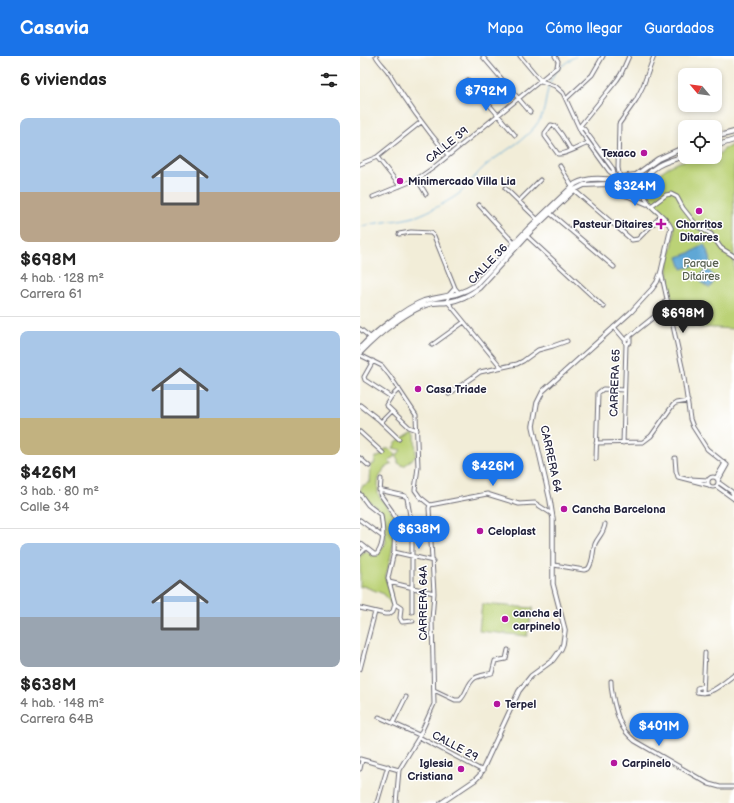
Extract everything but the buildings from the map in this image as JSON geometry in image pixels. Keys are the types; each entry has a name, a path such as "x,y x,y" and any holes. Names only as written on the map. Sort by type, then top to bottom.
{"main road":[{"path":"722,136 734,132"},
{"path":"722,144 734,140"},
{"path":"678,150 658,159 636,175 628,176 619,180 616,185 619,192 628,196 634,196 639,192 648,173 655,166 678,158"},
{"path":"636,175 640,178 643,186"},
{"name":"CALLE 36","path":"360,354 372,340 407,315 433,303 448,302 464,297 479,288 580,181 607,179 619,180"},
{"name":"CALLE 36","path":"360,348 370,337 423,302 469,290 478,283 538,219 573,188 584,185 607,184 619,192"}],"street":[{"path":"376,56 421,122 448,155"},
{"path":"520,56 541,81 555,86 563,93 574,117 613,169 614,174"},
{"name":"CALLE 39","path":"373,196 417,179 541,81 556,67 558,61 555,56"},
{"path":"566,99 592,75 603,56"},
{"path":"619,180 610,172 588,142 581,132 580,126 617,80 629,56"},
{"path":"619,180 619,124 636,100 654,56"},
{"path":"482,57 530,112"},
{"path":"468,80 515,135"},
{"path":"360,164 377,156 421,122"},
{"path":"571,150 555,126 551,125 545,133 545,136 556,153 560,155 571,150 588,142"},
{"path":"377,156 400,186"},
{"path":"560,166 573,188 632,240 638,239 661,216"},
{"path":"417,179 426,194"},
{"path":"519,201 540,180"},
{"name":"CARRERA 64","path":"441,803 475,780 483,771 521,687 531,676 553,660 561,650 563,644 565,630 554,590 552,514 534,426 536,403 543,391 550,384 631,312 657,282 661,272 671,228 669,223 650,205 645,198 643,186"},
{"path":"505,188 538,219"},
{"path":"650,205 666,195 674,195 698,227 711,234 721,248 734,256"},
{"name":"CARRERA 64","path":"628,196 650,205"},
{"path":"479,205 514,243"},
{"path":"550,213 614,267"},
{"path":"398,234 411,232 431,233 434,236 455,288 459,293"},
{"path":"527,236 604,307"},
{"path":"661,272 683,371 690,419 702,442 710,452 726,464"},
{"path":"455,288 448,296 448,302 501,367"},
{"path":"625,340 655,316 662,304 668,299"},
{"path":"432,345 464,322"},
{"name":"CARRERA 65","path":"614,327 625,340 626,345 623,443"},
{"path":"360,329 370,337"},
{"path":"626,345 630,342 630,337"},
{"path":"449,394 475,374 517,364 538,350 567,341"},
{"path":"360,354 382,366 399,388 416,415 418,467 415,490 420,497 430,505 487,494 519,504 535,503 552,514"},
{"path":"373,361 364,376 365,380 391,397"},
{"path":"399,388 386,405 409,427 417,430"},
{"path":"596,459 598,393 603,389 624,390"},
{"path":"596,443 638,443 647,440 673,405 688,401"},
{"path":"360,405 399,438"},
{"path":"381,422 392,411"},
{"path":"360,432 383,453"},
{"path":"360,458 369,466"},
{"path":"675,458 678,476 684,479 717,487 734,499"},
{"path":"716,478 726,464"},
{"path":"717,487 726,464"},
{"path":"684,479 708,480 710,478 716,478"},
{"path":"716,478 719,483 732,492 734,499"},
{"path":"360,608 389,614 393,611 395,604 388,578 394,552 395,517 381,496 379,490 381,479"},
{"path":"703,484 704,479"},
{"path":"708,480 709,485"},
{"path":"379,490 405,496 407,498 412,527 412,612"},
{"path":"360,494 368,504 381,515 383,537 381,548 377,554 374,554 360,543"},
{"path":"360,502 363,498"},
{"name":"CARRERA 64A","path":"396,803 399,770 433,708 434,690 432,641 434,593 430,505"},
{"path":"360,520 383,537"},
{"path":"554,565 584,570 588,569 593,562 596,542 604,530 605,524"},
{"path":"360,554 366,548"},
{"path":"394,552 433,561"},
{"path":"389,582 434,593"},
{"path":"395,604 401,608 400,618 402,622 413,621"},
{"path":"360,668 375,612"},
{"path":"434,690 455,700 460,700 464,697 472,681 476,678 492,673 495,661 506,659 508,650"},
{"path":"360,652 364,653"},
{"path":"703,693 706,653"},
{"path":"703,686 697,689 698,692 703,693 712,690 734,675"},
{"path":"611,681 611,690 621,724 631,738 709,784 724,788 734,787"},
{"path":"393,723 406,697"},
{"name":"CALLE 29","path":"379,717 419,736 483,771"},
{"path":"360,769 361,760 399,770"},
{"path":"378,803 388,766"}],"green space":[{"name":"Parque Ditaires","path":"734,144 734,329 680,326 668,274 668,266 674,237 674,227 673,223 653,204 650,192 655,179 670,166 678,163 722,164 723,150"},
{"path":"413,432 415,435 416,456 404,466 398,463 398,459 396,457 401,450 393,448 396,443"},
{"path":"385,449 390,449 396,455 389,461 391,465 384,468 380,476 378,488 380,498 394,516 395,521 389,565 385,577 391,593 392,605 384,594 363,586 360,587 360,555 364,551 377,555 386,542 382,515 375,506 365,499 360,491 362,486 371,482 371,465 374,464 376,457 379,457"},
{"name":"cancha el carpinelo","path":"482,604 533,608 527,636 479,631"}],"water":[{"path":"704,244 710,257 711,266 696,265 682,269 678,257 692,252"},
{"path":"704,271 709,271 714,276 714,281 710,288 703,284 700,280 700,276"}],"waterway":[{"path":"550,83 554,74 564,64 576,56"},
{"path":"360,227 417,216 428,212 453,198 465,188 485,166 521,140 534,128 543,113 549,86"}],"place":[{"name":"Texaco","path":"644,153"},
{"name":"Minimercado Villa Lia","path":"400,181"},
{"name":"Chorritos Ditaires","path":"699,211"},
{"name":"Pasteur Ditaires","path":"661,224"},
{"name":"Casa Triade","path":"418,389"},
{"name":"Cancha Barcelona","path":"564,509"},
{"name":"Celoplast","path":"480,531"},
{"name":"cancha el carpinelo","path":"505,619"},
{"name":"Terpel","path":"497,704"},
{"name":"Carpinelo","path":"614,763"},
{"name":"Iglesia Cristiana","path":"461,769"}]}
